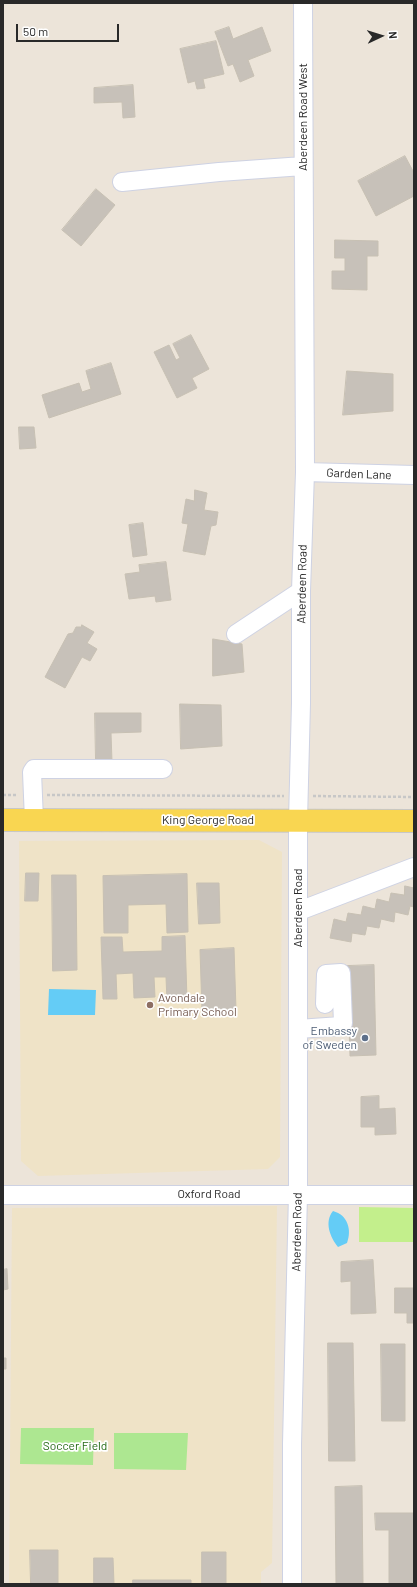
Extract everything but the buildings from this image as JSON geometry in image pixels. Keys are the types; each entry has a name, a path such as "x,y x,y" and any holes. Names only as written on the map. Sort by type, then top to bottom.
{"main road":[{"name":"King George Road","path":"3,820 414,821"}],"street":[{"name":"Aberdeen Road West","path":"303,3 303,232"},
{"path":"122,182 219,172 303,166"},
{"name":"Aberdeen Road","path":"292,1584 292,1436 298,1194 298,796 301,703 301,591 305,472 303,232"},
{"name":"Garden Lane","path":"305,472 414,475"},
{"path":"236,634 301,591"},
{"path":"34,820 32,772 34,769 162,769"},
{"path":"299,912 414,867"},
{"path":"298,1029 341,1026 343,1023 341,973 326,974 325,1004"},
{"name":"Oxford Road","path":"3,1195 414,1194"}],"path":[{"path":"3,795 414,797"}],"shaded area":[{"name":"Avondale Primary School","path":"259,840 282,852 280,1157 268,1169 38,1176 21,1161 19,841"},
{"path":"277,1206 272,1563 261,1572 261,1584 9,1584 12,1208"}],"green space":[{"path":"359,1207 414,1208 414,1242 359,1242"},
{"name":"Soccer Field","path":"21,1428 94,1428 93,1465 20,1464"},
{"name":"Soccer Field","path":"114,1433 188,1433 186,1470 114,1469"}],"water":[{"path":"49,989 96,990 95,1015 48,1015"},
{"path":"333,1211 345,1219 349,1228 347,1243 338,1247 329,1229 330,1215"}],"place":[{"name":"Avondale Primary School","path":"150,1005"},
{"name":"Embassy of Sweden","path":"365,1038"}]}
